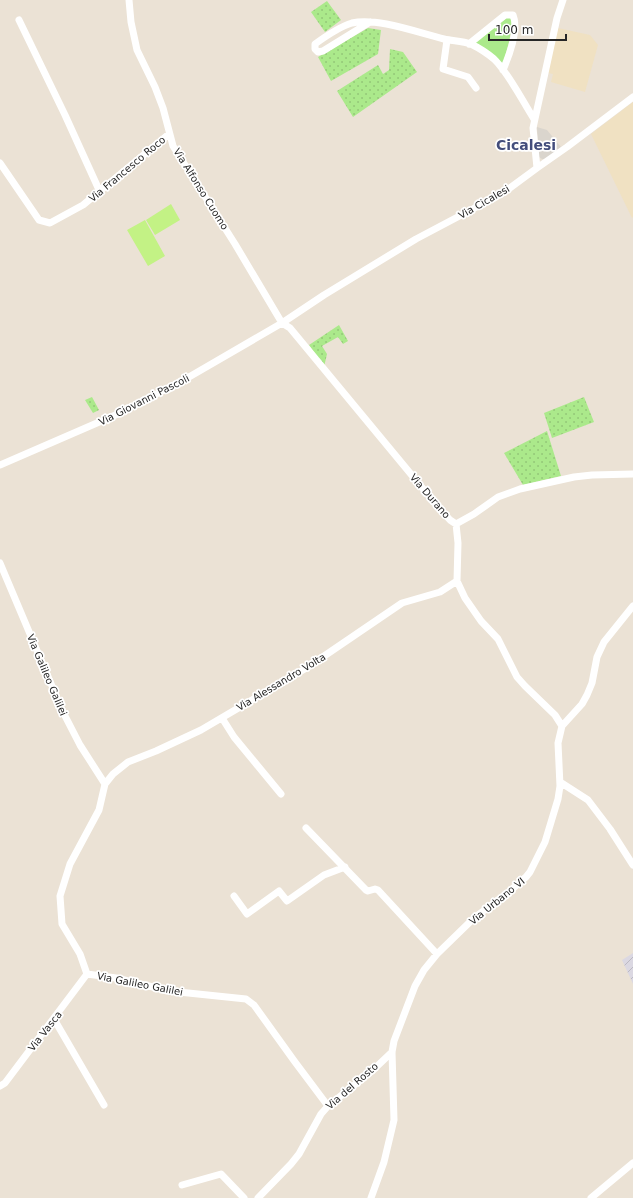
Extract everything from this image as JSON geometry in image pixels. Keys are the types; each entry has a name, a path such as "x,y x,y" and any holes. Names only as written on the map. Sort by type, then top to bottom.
{"street":[{"name":"Via Alfonso Cuomo","path":"129,0 131,22 137,50 155,87 163,108 173,146 235,244 282,323"},
{"path":"537,168 533,137 534,119 557,18 563,0"},
{"path":"469,44 505,15 513,16 515,20 515,29 512,46 504,70"},
{"path":"18,20 65,115 100,192"},
{"path":"370,22 323,51 318,52 315,48 315,44 338,29 352,23 370,22 400,27 447,40 469,44 484,51 495,59 504,70 534,119"},
{"path":"447,40 443,69 468,77 476,88"},
{"name":"Via Cicalesi","path":"282,323 324,295 416,239 502,193 568,147 633,96"},
{"name":"Via Francesco Roco","path":"0,163 39,220 50,222 83,206 169,134"},
{"name":"Via Giovanni Pascoli","path":"0,466 120,413 188,377 282,323"},
{"name":"Via Durano","path":"282,323 290,328 434,502 450,520 456,524 458,543 458,581 470,607 498,639 517,677 555,716 562,726"},
{"path":"456,524 474,514 498,497 520,488 580,476 633,474"},
{"name":"Via Galileo Galilei","path":"0,563 63,712 80,745 106,784 99,810 70,864 60,896 62,924 80,954 87,974 116,978 169,991 246,999 254,1005 328,1106"},
{"name":"Via Alessandro Volta","path":"106,784 113,774 128,762 201,730 308,667 402,604 440,592 458,581"},
{"path":"562,726 582,704 587,695 592,683 597,657 604,642 633,606"},
{"path":"222,718 234,737 281,794"},
{"name":"Via Urbano VI","path":"370,1198 384,1162 394,1120 392,1052 394,1041 415,986 424,970 437,954 474,918 511,890 530,872 545,842 558,799 560,782 558,743 562,726"},
{"path":"560,782 588,800 610,829 633,865"},
{"path":"306,828 366,890 378,890 437,954"},
{"path":"234,896 247,914 279,890 287,901 324,875 345,867"},
{"name":"Via Vasca","path":"0,1086 4,1083 54,1019 87,974"},
{"path":"54,1019 104,1105"},
{"name":"Via del Rosto","path":"258,1198 299,1154 321,1114 328,1106 372,1071 392,1052"},
{"path":"591,1198 633,1163"},
{"path":"182,1185 221,1174 244,1198"}],"shaded area":[{"path":"558,28 590,35 598,45 585,92 551,82 553,74 548,73"},
{"path":"633,102 633,217 632,218 591,134"},
{"path":"537,127 547,130 561,147 546,159 539,157"},
{"path":"633,953 633,984 622,960"}],"green space":[{"path":"327,1 341,20 325,32 311,12"},
{"path":"508,17 513,20 503,64 474,43"},
{"path":"368,28 381,30 378,54 331,81 318,57"},
{"path":"390,49 403,52 417,72 353,117 337,91 378,65 383,74 389,70"},
{"path":"171,204 180,220 155,235 146,220"},
{"path":"145,220 165,256 148,266 127,230"},
{"path":"339,325 348,341 343,344 338,337 322,346 327,354 324,367 309,345"},
{"path":"92,397 99,410 93,413 85,400"},
{"path":"584,397 594,422 552,438 544,413"},
{"path":"547,431 561,476 523,485 504,453"}],"district":[{"name":"Cicalesi","path":"526,145"}]}
